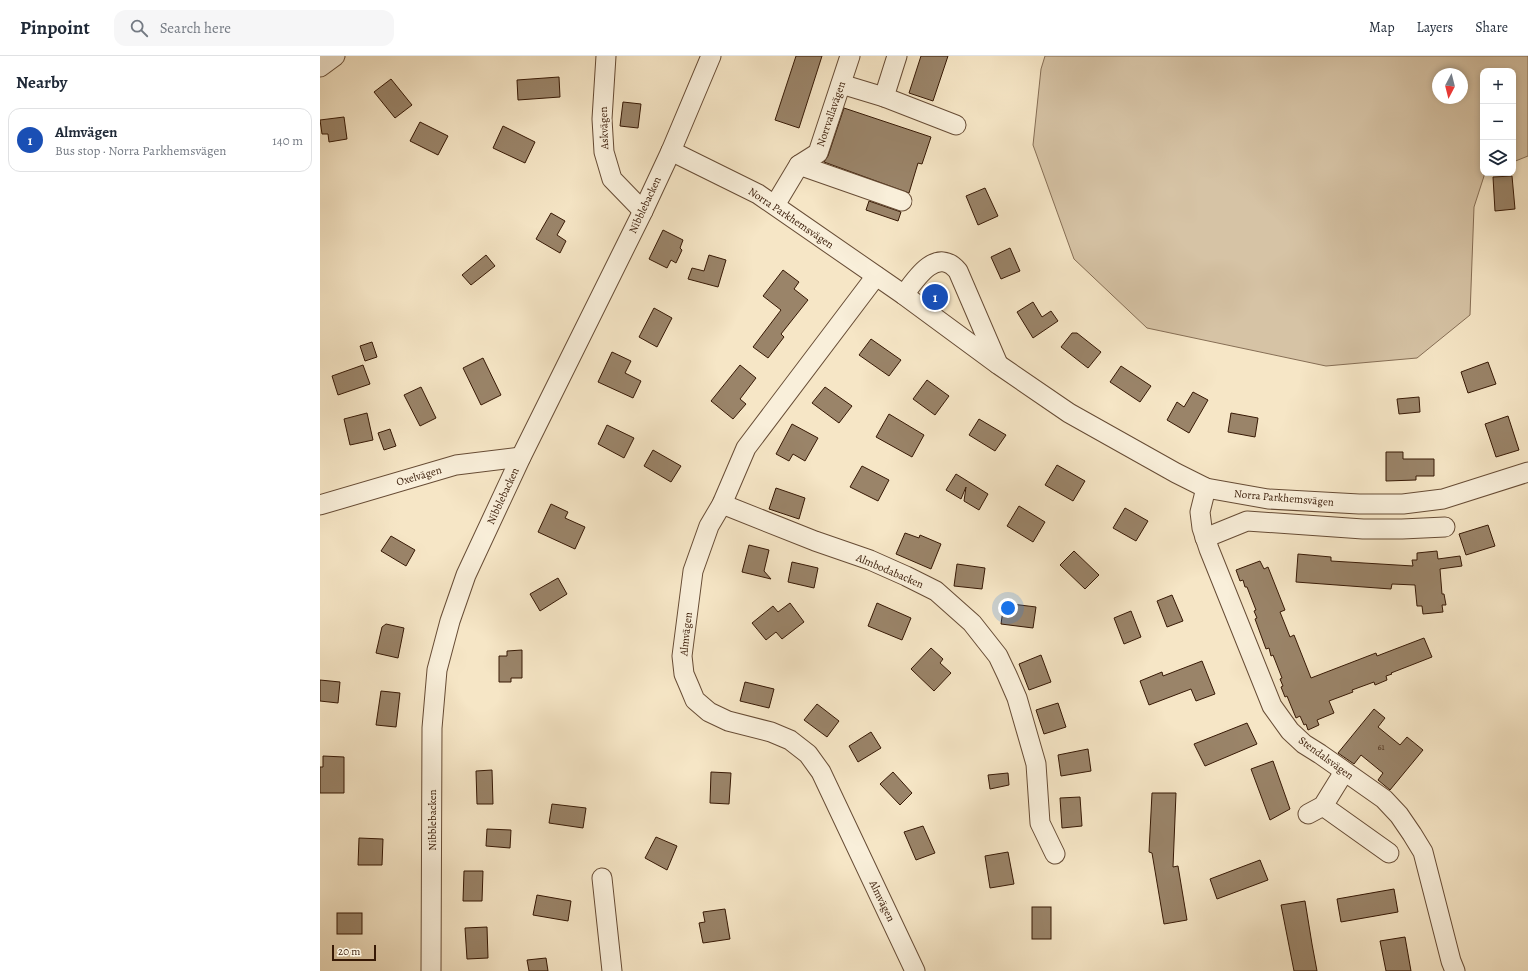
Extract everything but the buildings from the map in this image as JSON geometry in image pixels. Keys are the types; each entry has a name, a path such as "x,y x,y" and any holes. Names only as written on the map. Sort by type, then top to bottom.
{"street":[{"path":"320,67 335,56"},
{"name":"Askvägen","path":"606,56 602,119 604,152 612,179 643,211"},
{"name":"Nibblebacken","path":"431,971 432,728 437,670 450,621 466,576 521,457 643,211 671,151 711,56"},
{"name":"Norrvallavägen","path":"775,205 799,165 818,153 850,56"},
{"path":"884,97 897,56"},
{"path":"841,84 884,97 956,125"},
{"name":"Norra Parkhemsvägen","path":"671,151 758,194 904,295 999,365 1070,413 1176,473 1206,488 1268,499 1359,504 1403,504 1443,499 1528,472"},
{"path":"799,165 902,200"},
{"path":"904,295 916,278 929,265 938,262 947,262 953,265 958,271 999,365"},
{"name":"Almvägen","path":"876,276 746,448 722,504 709,526 694,571 682,656 684,674 695,700 709,712 728,722 771,732 790,740 808,754 821,772 915,971"},
{"name":"Oxelvägen","path":"320,505 456,465 521,457"},
{"name":"Stendalsvägen","path":"1206,488 1200,512 1205,538 1272,706 1290,731 1304,744 1318,752 1344,772 1384,799 1399,815 1423,852 1451,961 1455,971"},
{"name":"Almbodabacken","path":"722,504 787,530 870,560 906,576 936,591 972,623 998,656 1017,698 1036,764 1040,823 1055,854"},
{"path":"1205,538 1247,521 1363,529 1402,530 1445,527"},
{"path":"1344,772 1315,810 1389,853"},
{"path":"602,878 612,971"}],"shaded area":[{"path":"1045,56 1528,56 1528,156 1516,161 1516,68 1480,68 1480,176 1484,176 1474,207 1470,315 1417,358 1326,366 1147,328 1074,259 1033,145 1041,69"}],"place":[{"name":"Almvägen","path":"935,297"}]}
